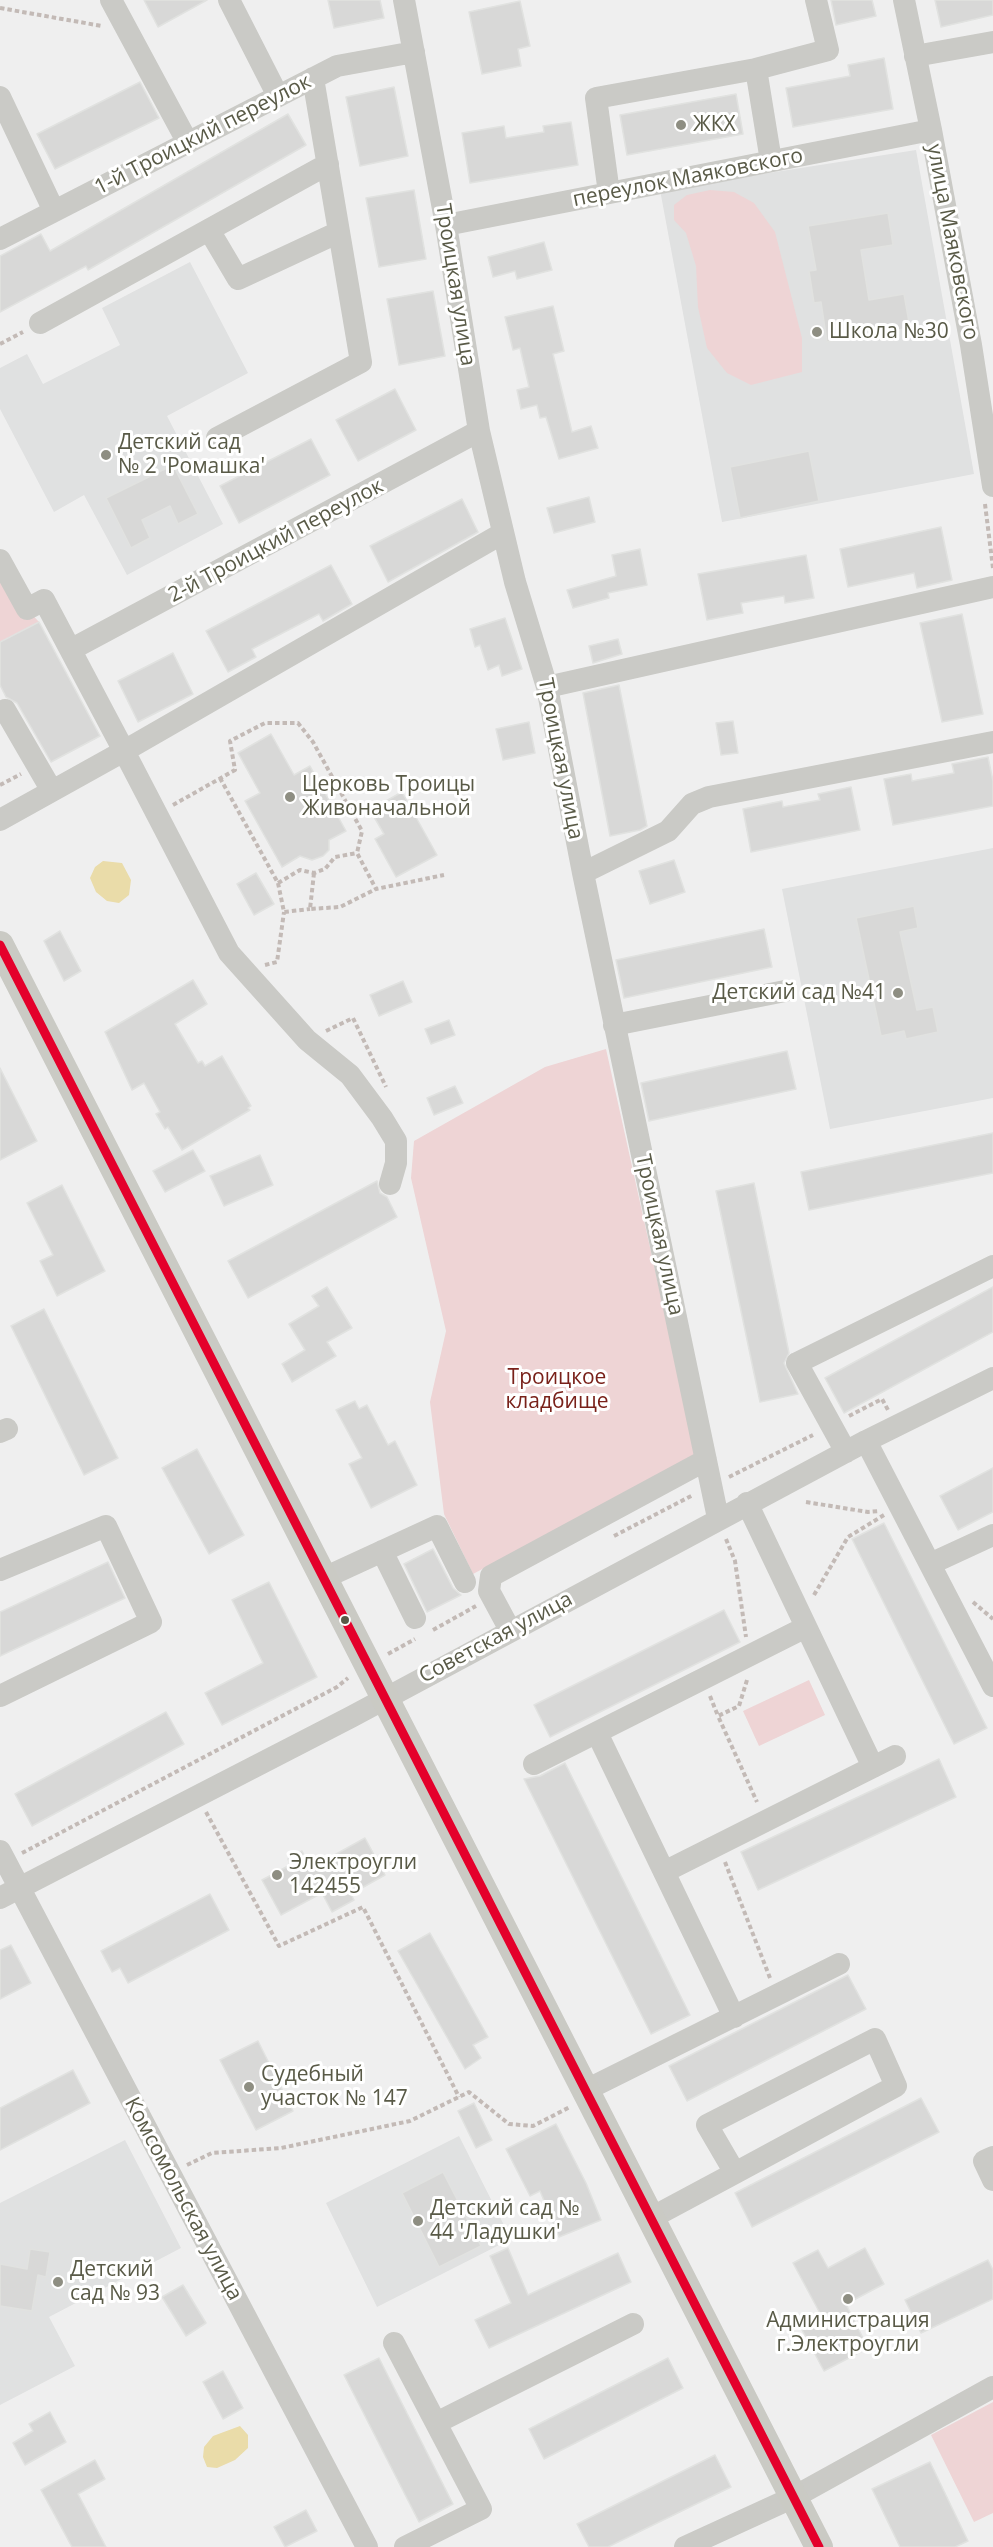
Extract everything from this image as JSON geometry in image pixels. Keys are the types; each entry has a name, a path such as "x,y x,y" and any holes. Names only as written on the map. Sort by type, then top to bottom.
{"main road":[{"path":"0,945 819,2547"}],"street":[{"path":"111,0 188,143"},
{"path":"229,0 278,96"},
{"name":"Троицкая улица","path":"404,0 446,225 479,431 515,582 547,687 614,1024 718,1518"},
{"path":"609,193 596,98 756,69 828,50 816,0"},
{"name":"улица Маяковского","path":"904,0 973,356 993,486"},
{"path":"915,56 993,42"},
{"name":"1-й Троицкий переулок","path":"0,239 337,66 414,52"},
{"path":"756,69 771,161"},
{"path":"217,438 361,362 313,78"},
{"path":"0,97 54,211"},
{"name":"переулок Маяковского","path":"446,225 931,130"},
{"path":"40,323 328,164"},
{"path":"209,230 238,279 339,232"},
{"name":"2-й Троицкий переулок","path":"72,649 479,431"},
{"path":"0,820 503,533"},
{"path":"0,560 27,609 44,600 72,649 229,953 307,1040 350,1075 382,1118 396,1141 396,1163 390,1184"},
{"path":"547,687 993,587"},
{"path":"5,710 52,791"},
{"path":"583,873 668,831 692,804 709,797 993,742"},
{"path":"614,1024 785,991"},
{"path":"846,1452 797,1363 993,1266"},
{"name":"Советская улица","path":"10,1893 385,1698 718,1518 993,1378"},
{"path":"866,1441 993,1686"},
{"path":"510,1630 489,1591 491,1576 706,1460"},
{"path":"747,1503 873,1767"},
{"path":"0,1570 106,1526 151,1622 0,1696"},
{"path":"324,1578 437,1526 465,1582"},
{"path":"930,1564 993,1534"},
{"path":"382,1551 415,1618"},
{"path":"534,1764 597,1733 804,1622"},
{"path":"597,1733 734,2017"},
{"path":"664,1872 895,1756"},
{"name":"Комсомольская улица","path":"3,1857 10,1893 170,2173 367,2547"},
{"path":"587,2094 839,1964"},
{"path":"651,2218 735,2173 896,2086 875,2038 707,2125 735,2173"},
{"path":"993,2157 984,2161 993,2180"},
{"path":"436,2423 633,2324"},
{"path":"394,2343 481,2509 405,2547"},
{"path":"685,2547 794,2497 993,2387"}],"path":[{"path":"0,8 127,30"},
{"path":"157,814 235,770 230,741 265,723 298,723 313,742 362,831 357,853 376,889"},
{"path":"220,778 278,883 284,912 277,962 245,971"},
{"path":"278,883 300,870 314,873 326,869 335,857 357,853"},
{"path":"310,909 314,873"},
{"path":"284,912 340,907 376,889 444,875"},
{"path":"607,1539 882,1399 896,1426"},
{"path":"806,1502 868,1512 901,1508"},
{"path":"804,1622 848,1537 882,1516 901,1508"},
{"path":"3,1857 337,1687 368,1664 493,1598"},
{"path":"196,1796 279,1946 363,1907 459,2097"},
{"path":"170,2173 212,2153 281,2148 410,2121 470,2092 509,2124 533,2126 587,2094"}],"shaded area":[{"name":"Школа №30","path":"916,150 974,474 722,522 660,190"},
{"name":"Детский сад № 2 'Ромашка'","path":"190,262 248,373 167,416 223,524 127,575 84,495 54,512 0,409 0,368 27,354 43,384 120,345 102,308"},
{"name":"Детский сад №41","path":"993,848 993,1098 830,1129 782,889"},
{"path":"103,861 122,863 131,880 129,895 119,903 107,901 96,892 90,878 95,867"},
{"name":"Детский сад № 44 'Ладушки'","path":"459,2136 511,2239 377,2307 326,2203"},
{"name":"Детский сад № 93","path":"125,2140 181,2248 49,2317 75,2366 0,2405 0,2203"},
{"path":"240,2426 248,2435 248,2448 235,2460 217,2468 207,2467 203,2457 204,2447 213,2436"}],"green space":[{"path":"710,190 734,192 754,203 775,232 802,338 802,372 751,385 727,373 707,348 698,307 696,266 686,233 674,220 674,205 687,195"},
{"path":"0,560 27,609 39,622 0,642"},
{"name":"Троицкое кладбище","path":"606,1049 696,1455 473,1574 444,1514 430,1402 446,1331 411,1178 414,1141 545,1067"},
{"path":"809,1680 825,1715 759,1746 743,1711"},
{"path":"993,2402 993,2513 974,2522 931,2435"}],"building":[{"path":"144,0 207,0 158,27"},
{"path":"328,0 380,0 384,18 334,28"},
{"path":"831,0 872,0 876,16 836,25"},
{"path":"935,0 993,0 993,15 941,27"},
{"path":"520,1 530,46 518,49 521,66 482,74 469,12"},
{"path":"884,58 893,109 793,127 786,88 850,76 848,65"},
{"path":"140,82 159,118 55,169 37,134"},
{"path":"394,87 408,156 360,166 346,97"},
{"name":"ЖКХ","path":"736,94 743,134 627,155 620,115"},
{"path":"288,114 306,145 88,270 86,266 0,312 0,256 41,234 50,251"},
{"path":"571,122 578,165 470,183 462,133 504,126 506,138 544,132 543,126"},
{"path":"414,190 426,259 379,267 366,198"},
{"path":"888,213 893,245 861,250 869,300 904,294 910,328 827,342 821,302 814,303 809,271 816,270 808,226"},
{"path":"544,242 552,270 517,279 515,271 493,277 488,257"},
{"path":"433,291 445,356 399,365 387,299"},
{"path":"553,306 564,351 553,354 572,432 591,426 598,448 559,459 546,417 540,418 537,405 521,409 517,390 529,387 520,348 513,350 505,317"},
{"path":"395,389 416,430 358,461 336,420"},
{"path":"311,439 330,475 239,523 220,486"},
{"path":"809,451 819,501 740,518 730,467"},
{"path":"173,465 198,514 178,524 170,506 142,520 150,538 131,548 106,498"},
{"path":"589,497 595,522 554,533 547,508"},
{"path":"462,499 478,532 388,582 370,546"},
{"path":"941,527 952,580 917,588 914,573 848,587 840,549"},
{"path":"640,549 647,585 608,593 609,598 573,608 567,590 616,576 612,555"},
{"path":"806,555 814,598 785,603 784,596 741,603 743,613 707,620 698,574"},
{"path":"331,565 352,604 323,621 319,614 252,649 256,657 228,672 206,631"},
{"path":"962,614 983,714 942,722 920,623"},
{"path":"505,618 522,669 502,676 499,665 488,670 480,645 475,647 470,629"},
{"path":"39,622 100,736 51,762 17,703 6,697 0,685 0,642"},
{"path":"618,639 622,654 593,663 589,646"},
{"path":"173,653 193,694 138,722 118,681"},
{"path":"619,685 647,826 640,830 610,836 583,693"},
{"path":"733,721 738,753 721,755 716,723"},
{"path":"529,722 535,753 503,760 496,729"},
{"name":"Церковь Троицы Живоначальной","path":"271,734 294,775 310,766 346,831 329,840 329,850 323,856 312,860 300,856 282,867 245,801 260,793 238,753"},
{"path":"988,757 993,781 993,806 893,825 884,779 911,774 912,781 954,773 952,764"},
{"path":"851,787 860,830 751,852 743,809 782,801 783,807 820,800 818,794"},
{"path":"402,792 437,855 396,877 375,839 384,834 370,810"},
{"path":"674,860 685,892 650,904 639,871"},
{"path":"256,873 274,904 254,915 237,884"},
{"path":"914,906 918,928 900,932 917,1010 933,1007 938,1032 906,1039 904,1031 881,1036 856,918"},
{"path":"764,929 772,967 624,998 616,960"},
{"path":"60,931 81,971 64,981 44,941"},
{"path":"193,980 207,1004 175,1024 198,1063 202,1061 205,1066 222,1056 251,1106 248,1108 250,1110 182,1150 168,1127 165,1129 156,1114 160,1112 144,1083 132,1090 105,1032"},
{"path":"403,981 412,1002 379,1016 370,995"},
{"path":"449,1020 455,1035 431,1044 425,1029"},
{"path":"787,1051 796,1089 649,1121 641,1083"},
{"path":"0,1068 37,1141 0,1160"},
{"path":"455,1086 463,1103 434,1115 427,1098"},
{"path":"993,1133 993,1173 809,1210 801,1172"},
{"path":"193,1150 205,1171 165,1192 153,1171"},
{"path":"260,1155 273,1185 224,1206 210,1176"},
{"path":"377,1181 380,1193 387,1197 397,1217 248,1298 228,1261"},
{"path":"754,1183 789,1353 784,1363 798,1394 760,1402 716,1191"},
{"path":"62,1185 105,1271 57,1296 40,1261 53,1255 27,1203"},
{"path":"327,1287 352,1328 327,1342 336,1356 292,1382 282,1364 305,1350 289,1324 319,1306 312,1296"},
{"path":"993,1287 993,1332 844,1413 825,1378"},
{"path":"44,1309 118,1458 84,1475 11,1326"},
{"path":"355,1401 359,1409 367,1405 388,1445 395,1441 417,1485 371,1508 349,1464 362,1458 336,1410"},
{"path":"197,1449 244,1535 209,1554 162,1468"},
{"path":"993,1468 993,1512 958,1530 940,1496"},
{"path":"884,1523 987,1728 954,1744 852,1539"},
{"path":"433,1549 453,1588 461,1595 427,1612 404,1564"},
{"path":"108,1562 125,1598 0,1656 0,1612"},
{"path":"269,1582 317,1677 222,1725 205,1693 263,1663 232,1600"},
{"path":"724,1610 740,1642 550,1737 534,1705"},
{"path":"166,1712 184,1744 32,1826 15,1794"},
{"path":"939,1759 956,1797 758,1890 741,1852"},
{"path":"565,1763 690,2015 651,2034 524,1779 540,1776"},
{"path":"365,1838 385,1875 351,1894 354,1900 332,1912 322,1893 281,1915 262,1880 290,1865 288,1859 302,1851 311,1868"},
{"path":"210,1894 229,1930 128,1983 120,1968 112,1972 101,1951"},
{"path":"430,1933 488,2037 473,2045 481,2058 465,2069 398,1951"},
{"path":"11,1945 31,1983 0,1999 0,1950"},
{"path":"848,1975 866,2009 687,2101 669,2066"},
{"path":"258,2041 293,2111 256,2130 220,2060"},
{"path":"73,2070 90,2103 0,2150 0,2108"},
{"path":"921,2098 939,2132 752,2227 735,2193"},
{"path":"474,2103 492,2140 476,2148 458,2111"},
{"path":"556,2124 586,2183 601,2220 559,2237 540,2191 530,2196 506,2149"},
{"path":"443,2172 481,2246 439,2267 402,2193"},
{"path":"508,2248 528,2295 618,2253 631,2282 489,2348 475,2320 511,2303 490,2256"},
{"path":"865,2248 884,2284 846,2304 868,2348 824,2371 801,2328 822,2317 793,2263 818,2250 828,2268"},
{"path":"30,2249 50,2252 46,2277 38,2275 32,2311 0,2306 0,2264 27,2269"},
{"path":"988,2260 993,2270 993,2299 921,2333 905,2300"},
{"path":"183,2285 206,2323 186,2336 162,2297"},
{"path":"379,2358 453,2504 419,2522 344,2375"},
{"path":"668,2358 683,2388 544,2459 529,2429"},
{"path":"223,2371 243,2408 223,2419 203,2382"},
{"path":"50,2412 66,2442 25,2465 13,2443 33,2431 29,2424"},
{"path":"715,2455 731,2487 608,2547 589,2547 577,2524"},
{"path":"95,2460 105,2479 78,2494 106,2547 72,2547 41,2490"},
{"path":"930,2462 968,2541 955,2547 900,2547 872,2489"},
{"path":"306,2510 317,2531 285,2547 274,2527"}],"transit line":[{"path":"0,945 819,2547"}],"place":[{"name":"ЖКХ","path":"681,125"},
{"name":"Школа №30","path":"817,332"},
{"name":"Детский сад № 2 'Ромашка'","path":"106,455"},
{"name":"Церковь Троицы Живоначальной","path":"290,797"},
{"name":"Детский сад №41","path":"898,993"},
{"name":"Электроугли 142455","path":"277,1875"},
{"name":"Судебный участок № 147","path":"249,2087"},
{"name":"Детский сад № 44 'Ладушки'","path":"418,2221"},
{"name":"Детский сад № 93","path":"58,2282"},
{"name":"Администрация г.Электроугли","path":"848,2299"}]}
